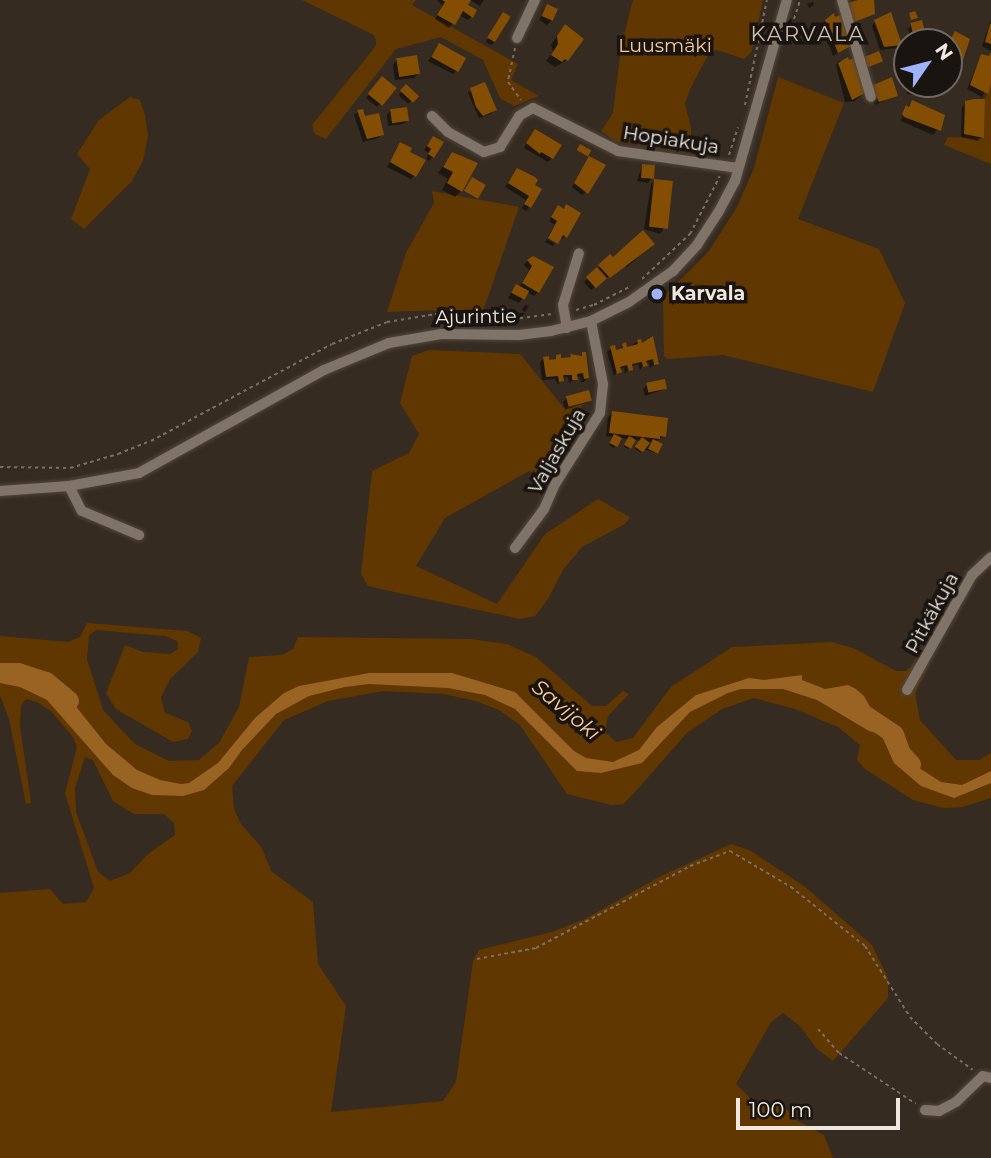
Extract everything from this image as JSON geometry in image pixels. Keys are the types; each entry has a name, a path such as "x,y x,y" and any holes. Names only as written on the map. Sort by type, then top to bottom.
{"street":[{"path":"517,38 535,0"},
{"name":"Ajurintie","path":"0,491 69,486 139,473 324,370 389,343 441,334 520,335 567,328 592,321 629,302 673,271 697,245 718,214 738,168 787,0"},
{"path":"842,0 871,97"},
{"path":"432,116 477,149 491,152 500,147 519,117 528,109"},
{"name":"Hopiakuja","path":"528,109 542,110 618,151 738,168"},
{"path":"567,328 563,305 579,253"},
{"name":"Valjaskuja","path":"516,548 544,509 555,484 600,413 603,384 592,321"},
{"path":"69,486 82,511 139,535"},
{"name":"Pitkäkuja","path":"907,690 972,575 991,556"},
{"path":"925,1110 939,1111 956,1102 987,1077"}],"path":[{"path":"744,109 767,0"},
{"path":"517,38 508,82 528,109"},
{"path":"0,467 70,468 117,454 151,441 332,344 387,322 436,314 499,321 594,305 623,291 680,245 700,218 724,166 740,122"},
{"path":"477,959 536,948 690,866 730,851 791,887 865,946 910,1017 937,1044 987,1077"},
{"path":"818,1029 839,1053 925,1110"}],"green space":[{"path":"302,0 416,0 412,5 518,64 511,80 539,96 514,106 500,98 483,60 441,37 396,49 326,139 315,134 312,125 376,46 376,40 374,35"},
{"name":"Luusmäki","path":"633,0 763,0 752,51 744,59 717,50 709,53 690,89 685,104 691,128 691,154 617,142 601,131 613,113 621,47"},
{"path":"778,77 844,103 798,219 879,249 905,303 873,392 723,355 667,359 664,356 663,297 709,251 737,207 754,168"},
{"path":"991,84 991,164 944,145 948,137 984,138 985,99"},
{"path":"130,97 140,100 145,115 148,136 143,161 132,181 84,229 71,219 90,169 77,154 99,120"},
{"path":"432,191 519,207 482,314 445,310 387,312 406,253 434,203"},
{"path":"429,350 520,354 564,408 583,404 537,475 529,471 445,518 416,566 497,604 545,534 598,499 630,517 625,524 582,547 563,570 548,599 535,616 520,619 368,586 361,574 372,471 409,453 419,434 400,403 412,356"},
{"path":"87,623 187,631 201,638 198,652 170,679 161,698 165,713 188,722 192,731 188,739 173,742 116,709 106,693 125,645 143,652 170,654 178,649 177,641 165,636 97,630 89,635 87,659 103,710 135,744 169,761 199,760 219,743 239,707 249,657 282,655 293,649 298,637 470,639 507,644 536,657 592,706 606,706 623,691 629,694 608,716 605,732 616,742 633,738 671,687 732,647 832,642 853,648 896,671 906,671 921,658 930,662 915,693 920,720 956,760 979,760 991,753 991,798 962,807 943,808 913,800 865,769 857,760 860,745 838,727 795,709 754,698 722,709 687,733 623,804 611,805 567,794 520,725 499,710 476,701 444,694 383,691 328,701 284,720 232,786 234,809 241,824 262,848 271,871 313,902 318,964 346,1006 331,1112 443,1101 456,1082 473,961 479,950 552,932 585,919 661,876 731,844 749,850 804,886 872,945 888,978 888,998 833,1061 816,1048 801,1027 783,1013 771,1022 736,1084 756,1104 783,1104 794,1119 824,1135 833,1158 0,1158 0,893 50,889 63,904 86,902 94,888 65,793 77,747 73,737 51,711 26,699 21,706 20,726 31,803 26,804 9,719 0,695 0,636 68,642 80,637","holes":["85,757 93,760 113,801 134,814 164,814 174,823 175,835 148,854 130,873 110,881 98,872 76,812 75,788"]}],"shaded area":[{"path":"0,669 50,684 70,699 106,744 137,770 160,780 181,784 189,783 218,763 255,718 284,693 299,686 369,673 452,673 515,692 574,751 586,758 613,762 639,750 657,727 696,695 749,678 764,680 802,675 802,680 825,689 848,685 856,689 864,696 880,725 913,764 941,782 962,785 991,771 991,783 954,798 921,786 894,763 881,734 869,731 817,700 783,689 741,689 728,693 690,712 642,763 601,773 577,771 515,709 485,695 448,688 369,684 309,696 276,714 229,768 204,790 183,796 152,795 132,788 113,775 47,700 20,687 0,683"}],"building":[{"path":"442,0 471,0 468,5 477,10 473,18 463,11 455,25 437,15 445,2"},
{"path":"874,0 875,14 854,22 848,3"},
{"path":"547,4 558,9 553,21 542,16"},
{"path":"915,11 918,18 911,20 909,13"},
{"path":"503,12 511,17 495,42 487,37"},
{"path":"891,12 896,28 893,28 893,46 884,47 874,20"},
{"path":"834,13 835,17 843,14 853,45 838,53 825,20"},
{"path":"922,20 924,28 912,28 910,23"},
{"path":"565,24 584,39 568,61 565,59 562,62 551,55 558,44 557,36"},
{"path":"991,24 991,44 985,42"},
{"path":"963,35 970,39 963,60"},
{"path":"439,43 466,58 458,72 431,57"},
{"path":"879,51 883,61 866,68 861,58"},
{"path":"991,52 991,84 988,94 970,85 981,54 989,56"},
{"path":"417,55 420,74 399,77 396,58"},
{"path":"848,57 849,60 856,57 867,92 852,100 838,63"},
{"path":"382,76 397,88 382,106 368,94"},
{"path":"892,77 893,98 879,102 871,86"},
{"path":"485,82 497,110 483,116 476,107 470,88"},
{"path":"406,84 419,96 413,103 400,91"},
{"path":"985,99 984,138 964,134 965,101"},
{"path":"912,100 945,115 941,131 904,117 902,114 906,105 909,107"},
{"path":"407,107 409,121 392,123 390,109"},
{"path":"363,109 365,116 379,113 384,135 367,139 357,110"},
{"path":"535,129 562,145 553,159 541,152 540,154 526,143"},
{"path":"433,136 444,142 434,158 428,154 431,149 427,146"},
{"path":"400,142 412,148 410,152 426,160 416,177 390,162"},
{"path":"580,144 591,150 588,156 577,150"},
{"path":"452,152 478,163 462,192 447,183 453,172 443,167"},
{"path":"589,156 606,165 588,194 574,183"},
{"path":"642,164 655,165 654,179 641,178"},
{"path":"517,168 535,177 538,180 535,185 542,189 531,208 524,204 529,196 508,183"},
{"path":"472,177 486,185 478,199 464,191"},
{"path":"654,179 673,181 668,229 649,227"},
{"path":"566,204 581,213 567,238 563,235 558,244 548,238 557,221 551,217 558,205 564,209"},
{"path":"643,230 655,244 610,278 598,265 610,254 613,257"},
{"path":"533,256 554,267 539,293 522,283 532,266 527,260"},
{"path":"597,267 607,278 596,288 586,277"},
{"path":"516,284 529,291 525,300 511,293"},
{"path":"653,336 659,364 654,365 653,359 646,361 648,366 643,367 642,362 632,364 633,370 629,371 627,365 620,367 622,372 617,374 610,346 615,345 616,350 623,348 622,344 626,342 627,347 638,344 637,340 641,339 642,343"},
{"path":"582,352 586,352 589,378 584,379 583,373 577,374 578,380 572,380 572,375 563,375 564,381 559,382 558,376 546,377 543,357 549,356 549,360 556,359 556,355 561,354 561,358 571,357 570,354 582,356"},
{"path":"665,379 667,389 648,392 646,383"},
{"path":"589,390 592,401 569,407 566,396"},
{"path":"612,411 668,418 666,437 660,436 660,439 609,433"},
{"path":"614,434 622,438 617,447 609,443"},
{"path":"629,436 636,440 631,449 624,445"},
{"path":"642,437 650,443 643,453 635,447"},
{"path":"653,439 663,444 658,454 648,449"}],"waterway":[{"name":"Savijoki","path":"0,672 18,672 46,681 69,700"},
{"name":"Savijoki","path":"858,710 894,734 901,753 911,764"}],"place":[{"name":"Karvala","path":"657,294"}],"district":[{"name":"KARVALA","path":"808,34"}]}
